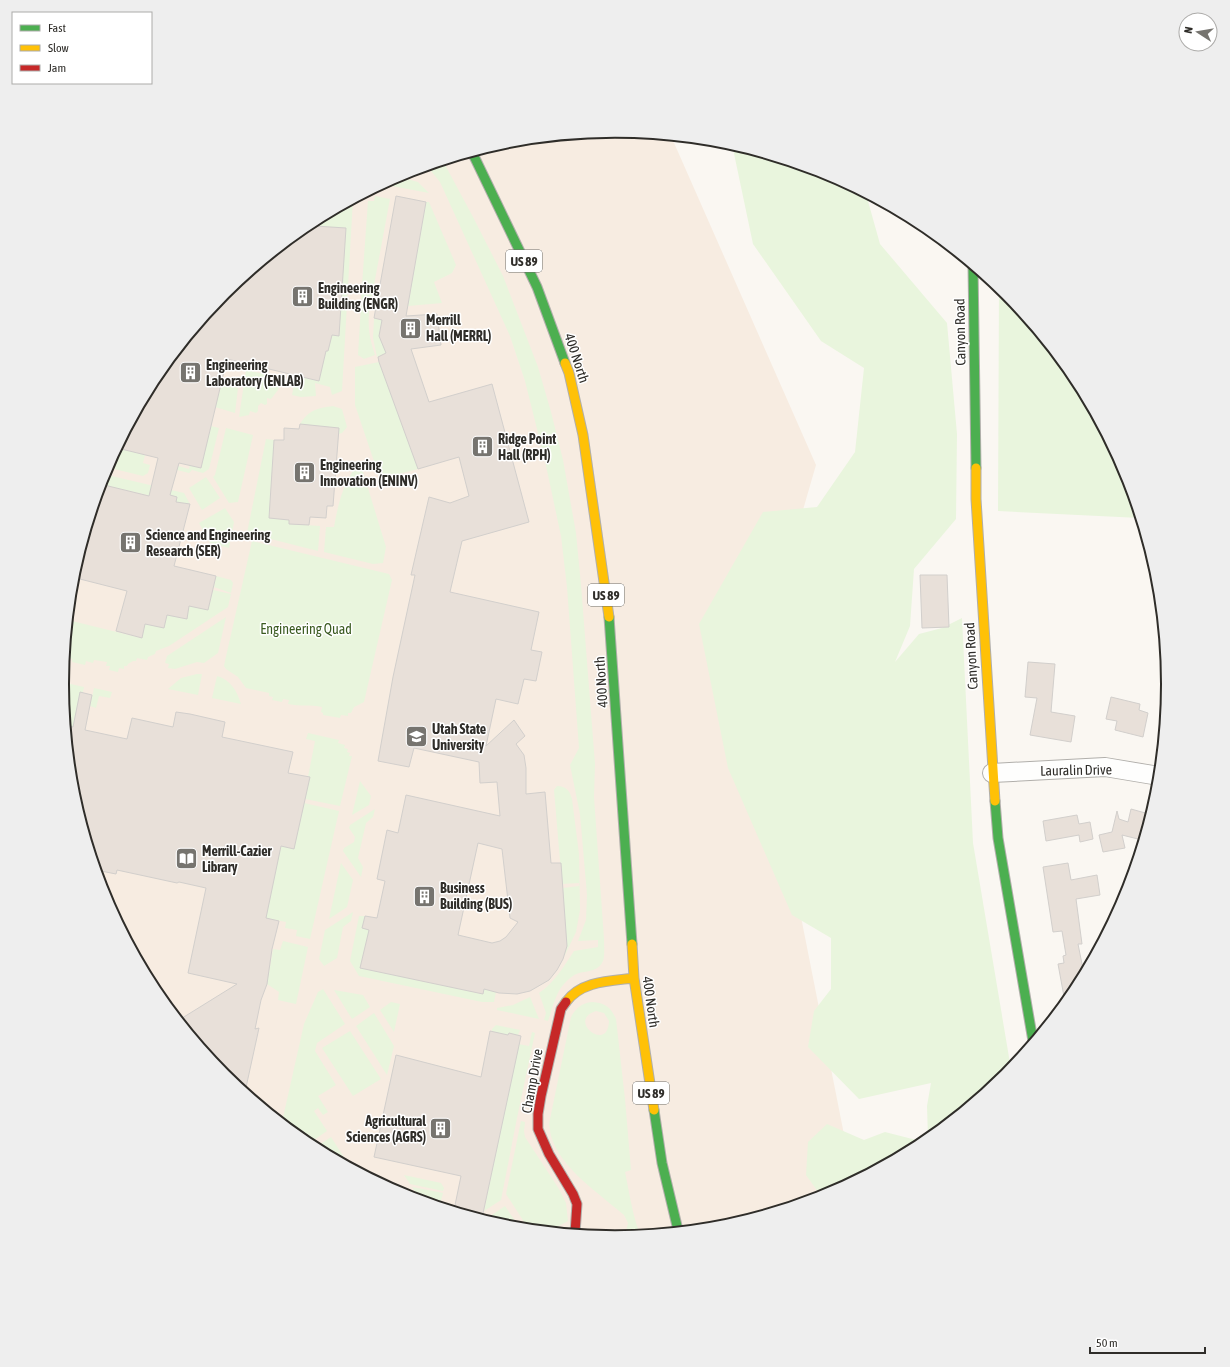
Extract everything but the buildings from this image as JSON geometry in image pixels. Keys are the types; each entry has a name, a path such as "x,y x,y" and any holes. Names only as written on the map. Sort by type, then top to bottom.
{"main road":[{"name":"400 North","path":"474,156 537,287 569,373 583,435 611,630 634,978 662,1163 677,1226"},
{"name":"Canyon Road","path":"973,271 976,499 992,773 998,838 1032,1036"},
{"name":"Champ Drive","path":"576,1228 577,1204 573,1194 549,1154 538,1129 538,1114 541,1096 561,1009 570,996 580,989 597,983 634,978"}],"street":[{"name":"Lauralin Drive","path":"992,773 1105,767 1153,775"}],"shaded area":[{"name":"Utah State University","path":"615,138 673,141 816,465 754,679 852,1175 791,1201 756,1211 686,1225 651,1228 615,1230 544,1225 508,1219 439,1201 406,1188 342,1156 283,1117 255,1094 204,1044 182,1016 161,987 125,925 98,859 88,825 79,790 70,719 70,648 74,612 79,577 98,508 125,442 142,410 161,380 204,323 229,297 283,250 342,211 374,194 439,166 474,156 544,142 579,139"}],"green space":[{"path":"733,151 791,166 824,179 868,200 880,244 947,323 957,434 956,519 914,569 910,626 895,662 919,634 942,628 962,618 973,843 1010,1061 975,1094 928,1130 927,1106 931,1083 859,1099 808,1047 814,1011 831,989 831,938 792,915 728,768 699,624 763,512 817,507 855,452 864,368 821,341 753,244"},
{"path":"445,164 503,276 538,367 551,412 563,460 576,533 595,764 594,797 604,953 603,961 599,967 575,975 561,987 556,996 548,1021 544,1020 546,1013 539,993 554,979 574,951 598,947 598,940 578,941 586,920 587,895 580,814 570,765 579,748 567,587 561,536 545,461 525,381 510,336 440,182 430,170"},
{"path":"406,179 418,182 429,193 391,186"},
{"path":"375,196 390,199 371,301 361,299 368,201 374,201"},
{"path":"426,202 429,202 456,265 452,273 434,282 442,303 408,306"},
{"path":"353,205 342,391 332,395 330,387 315,383 316,396 301,397 292,395 296,375 319,381 326,351 328,351 332,335 339,336 346,228 318,226"},
{"path":"999,295 1026,323 1048,351 1069,380 1088,411 1105,442 1135,518 998,511"},
{"path":"361,305 370,306 369,331 375,355 364,359 358,355"},
{"path":"374,318 382,320 379,336 386,353 377,357 373,338"},
{"path":"379,362 418,469 380,479 355,405 355,367"},
{"path":"246,370 281,378 278,390 271,399 267,398 267,404 265,405 261,403 258,406 258,411 256,413 250,411 249,415 239,417"},
{"path":"222,384 238,388 235,413 215,407"},
{"path":"333,406 342,409 347,427 342,433 339,434 339,428 300,424 303,419 314,410"},
{"path":"211,426 219,428 209,469 203,473 192,470 189,473 177,470 178,466 189,469 190,465 201,468"},
{"path":"226,428 253,435 238,502 229,503 213,477 215,475"},
{"path":"266,439 274,440 269,518 289,520 289,524 320,526 318,551 247,533"},
{"path":"122,449 145,455 143,463 150,465 148,473 143,476 114,469"},
{"path":"360,462 386,547 383,563 373,564 324,552 326,527 334,527 342,492 354,469"},
{"path":"111,476 184,493 190,504 176,502 177,497 171,495 169,500 107,486"},
{"path":"206,477 220,498 202,510 189,488"},
{"path":"225,508 234,522 229,548 210,543 199,523"},
{"name":"Engineering Quad","path":"252,541 389,574 392,580 364,702 354,707 351,713 348,713 348,716 341,715 340,718 323,715 321,712 322,707 288,704 289,700 283,699 282,702 272,700 273,697 269,696 269,693 246,688 238,677 224,666"},
{"path":"216,576 231,580 233,583 231,593 214,587"},
{"path":"213,590 231,594 228,607 169,646 156,651 155,654 148,657 147,660 137,658 136,661 124,666 124,669 119,668 118,672 109,670 110,666 106,666 107,662 94,660 93,663 86,661 85,665 72,662 72,659 70,658 73,621 141,638 145,624 164,628 167,615 186,619 189,606 208,610"},
{"path":"226,617 218,653 204,663 197,662 175,669 168,668 169,664 165,663 167,656"},
{"path":"202,674 198,695 168,689 181,678"},
{"path":"217,676 230,683 238,695 241,704 212,698"},
{"path":"69,684 84,687 75,728 71,727"},
{"path":"94,688 112,692 110,698 99,696 96,708 90,706"},
{"path":"308,733 339,740 338,743 345,745 344,748 348,749 347,752 350,753 349,756 352,756 340,806 305,799 315,741 306,739"},
{"path":"360,781 371,796 369,805 352,815"},
{"path":"557,786 565,788 569,791 572,799 579,854 580,910 576,932 564,957 567,946 563,888 579,886 579,883 562,884 554,790"},
{"path":"304,803 339,811 310,939 296,936 297,930 285,928 286,922 266,918 281,846 294,848"},
{"path":"375,809 373,817 366,823 358,858 363,867 361,877 343,851 344,848 354,842 355,837 349,828 350,825"},
{"path":"341,863 353,880 347,907 329,919"},
{"path":"353,912 351,921 343,927 337,958 324,966 319,959 325,930"},
{"path":"359,916 365,916 362,928 372,930 367,937 360,968 482,994 484,989 496,992 494,1002 482,1002 359,976 350,961"},
{"path":"283,941 308,947 296,1004 278,1000 279,992 267,984 273,949 280,950"},
{"path":"323,989 345,1024 317,1043 315,1051 336,1085 318,1096 328,1112 323,1115 318,1108 314,1111 327,1131 315,1139 283,1117 304,1024 318,992"},
{"path":"334,990 363,995 370,1007 352,1019"},
{"path":"530,997 539,1019 497,1010 497,1008 513,1005"},
{"path":"391,1002 400,1004 394,1032 380,1010"},
{"path":"592,1002 607,1006 612,1011 616,1019 631,1170 625,1172 638,1229 626,1229 628,1223 624,1215 572,1170 556,1148 551,1136 549,1124 571,1017 580,1006","holes":["596,1011 604,1013 609,1021 607,1030 602,1035 597,1035 591,1032 585,1021 588,1015"]},
{"path":"374,1013 394,1046 387,1075 356,1026"},
{"path":"496,1025 520,1030 518,1035 492,1032 492,1029"},
{"path":"350,1031 381,1079 353,1096 322,1048"},
{"path":"532,1032 535,1033 501,1200 484,1211 518,1044 529,1046"},
{"path":"521,1121 525,1122 525,1137 559,1189 566,1203 568,1221 558,1226 524,1222 506,1194"},
{"path":"827,1124 864,1140 885,1132 914,1139 888,1156 856,1173 817,1191 806,1175 808,1142"},
{"path":"331,1137 344,1157 342,1156 322,1143"},
{"path":"404,1175 441,1183 444,1188 443,1191 410,1184"},
{"path":"412,1187 443,1193 441,1201 415,1192"},
{"path":"505,1206 514,1220 508,1219 492,1215"}],"traffic: fast":[{"path":"474,156 537,287 565,363"},
{"path":"973,271 976,468"},
{"path":"609,617 632,944"},
{"path":"995,801 998,838 1032,1036"},
{"path":"654,1110 662,1163 677,1226"}],"traffic: slow":[{"path":"565,363 569,373 583,435 609,617"},
{"path":"976,468 976,499 995,801"},
{"path":"632,944 634,978 654,1110"},
{"path":"566,1002 572,995 588,986 606,981 634,978"}],"traffic: jam":[{"path":"566,1002 561,1009 541,1096 538,1114 538,1129 549,1154 573,1194 577,1204 575,1228"}],"place":[{"name":"Engineering Building (ENGR)","path":"303,296"},
{"name":"Merrill Hall (MERRL)","path":"410,328"},
{"name":"Engineering Laboratory (ENLAB)","path":"191,373"},
{"name":"Ridge Point Hall (RPH)","path":"482,447"},
{"name":"Engineering Innovation (ENINV)","path":"304,473"},
{"name":"Science and Engineering Research (SER)","path":"131,543"},
{"name":"Utah State University","path":"416,737"},
{"name":"Merrill-Cazier Library","path":"186,859"},
{"name":"Business Building (BUS)","path":"424,896"},
{"name":"Agricultural Sciences (AGRS)","path":"441,1129"}]}
